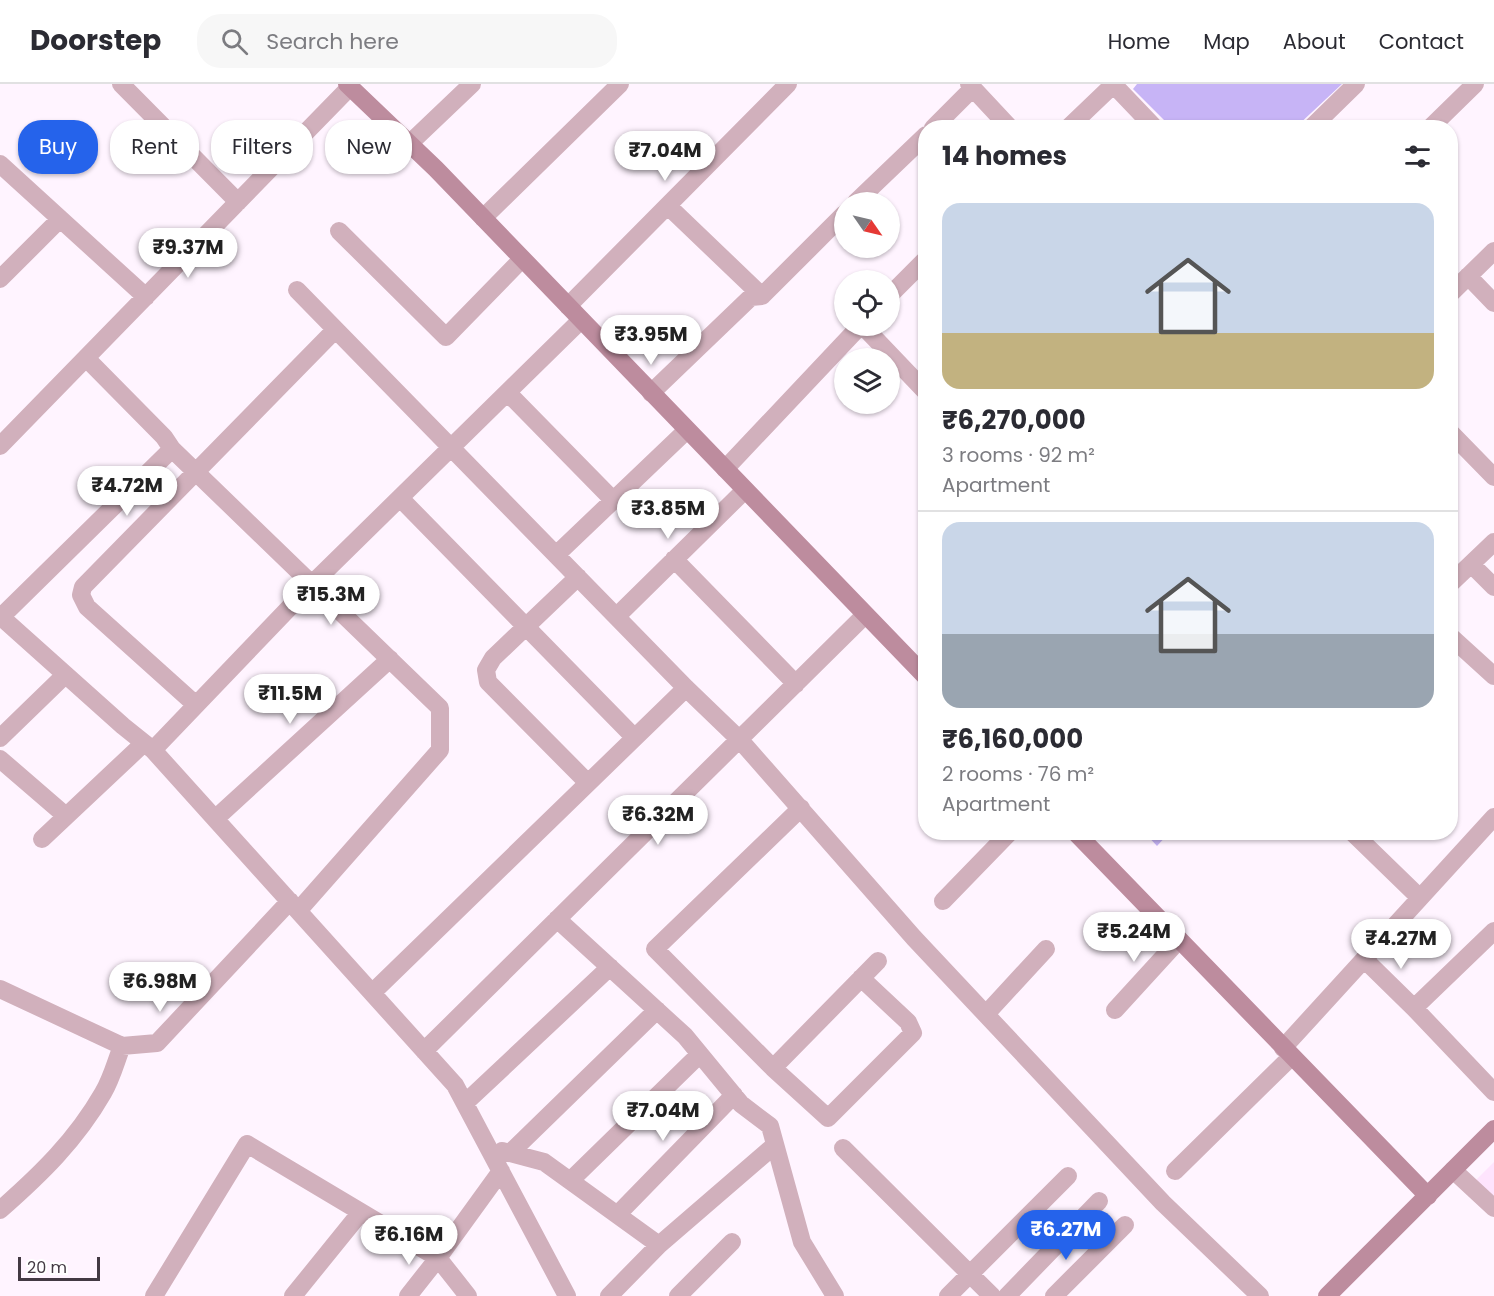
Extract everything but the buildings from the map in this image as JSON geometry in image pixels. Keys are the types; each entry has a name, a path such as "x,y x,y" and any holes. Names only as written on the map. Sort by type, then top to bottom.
{"street":[{"path":"121,84 238,202"},
{"path":"412,141 472,84"},
{"path":"483,218 620,84"},
{"path":"568,306 788,84"},
{"path":"1076,120 1114,84 1148,120"},
{"path":"1319,120 1356,84"},
{"path":"1438,120 1475,84"},
{"path":"0,446 349,86 384,120"},
{"path":"940,120 971,86 1003,120"},
{"path":"866,192 918,143"},
{"path":"412,147 918,669"},
{"path":"0,164 146,297"},
{"path":"668,206 762,296"},
{"path":"0,279 60,219"},
{"path":"651,393 751,297 762,296 834,224"},
{"path":"339,231 446,337 522,259"},
{"path":"1458,286 1494,250"},
{"path":"900,285 918,267"},
{"path":"1468,276 1494,303"},
{"path":"297,290 686,688 740,740 914,938 1163,1203 1260,1296"},
{"path":"42,839 196,705 313,583 581,320"},
{"path":"196,705 87,608 81,595 83,587 335,330"},
{"path":"725,469 851,336"},
{"path":"871,336 918,384"},
{"path":"0,989 122,1046 157,1043 294,906 440,750 440,708 172,449 164,437 86,358"},
{"path":"508,393 613,500"},
{"path":"556,555 687,429"},
{"path":"1458,440 1494,477"},
{"path":"172,449 1,616 148,747 455,1084 567,1296"},
{"path":"617,616 745,490"},
{"path":"400,498 634,737"},
{"path":"1458,576 1494,542"},
{"path":"674,559 796,684"},
{"path":"1471,564 1494,587"},
{"path":"578,577 493,658 486,670 488,682 588,783"},
{"path":"424,1050 866,615"},
{"path":"1458,643 1494,676"},
{"path":"215,819 390,659"},
{"path":"0,738 65,675"},
{"path":"372,993 686,688"},
{"path":"0,759 66,816"},
{"path":"801,808 655,949 773,1068 828,1118 913,1033 908,1022 861,978"},
{"path":"1175,1171 1287,1052 1364,959 1494,817"},
{"path":"943,901 1002,840"},
{"path":"1083,840 1428,1196"},
{"path":"1360,840 1420,898"},
{"path":"557,919 685,1036 741,1104 770,1126 802,1242 835,1296"},
{"path":"1414,1008 1494,931"},
{"path":"1114,1010 1179,940"},
{"path":"986,1014 1046,949"},
{"path":"1364,959 1494,1092"},
{"path":"773,1068 878,961"},
{"path":"465,1103 610,967"},
{"path":"510,1153 657,1010"},
{"path":"0,1210 41,1174 74,1136 104,1091 122,1046"},
{"path":"572,1180 700,1054"},
{"path":"618,1214 734,1095"},
{"path":"1327,1296 1494,1129"},
{"path":"154,1296 247,1144 438,1258 468,1296"},
{"path":"609,1296 659,1245 775,1145"},
{"path":"488,1148 544,1162 659,1245"},
{"path":"843,1148 992,1296"},
{"path":"1453,1170 1494,1208"},
{"path":"408,1296 501,1171"},
{"path":"948,1296 1068,1176"},
{"path":"1007,1296 1099,1201"},
{"path":"293,1296 361,1212"},
{"path":"1054,1296 1125,1225"},
{"path":"678,1296 732,1242"}],"shaded area":[{"path":"1494,1162 1494,1206 1472,1184"}]}
